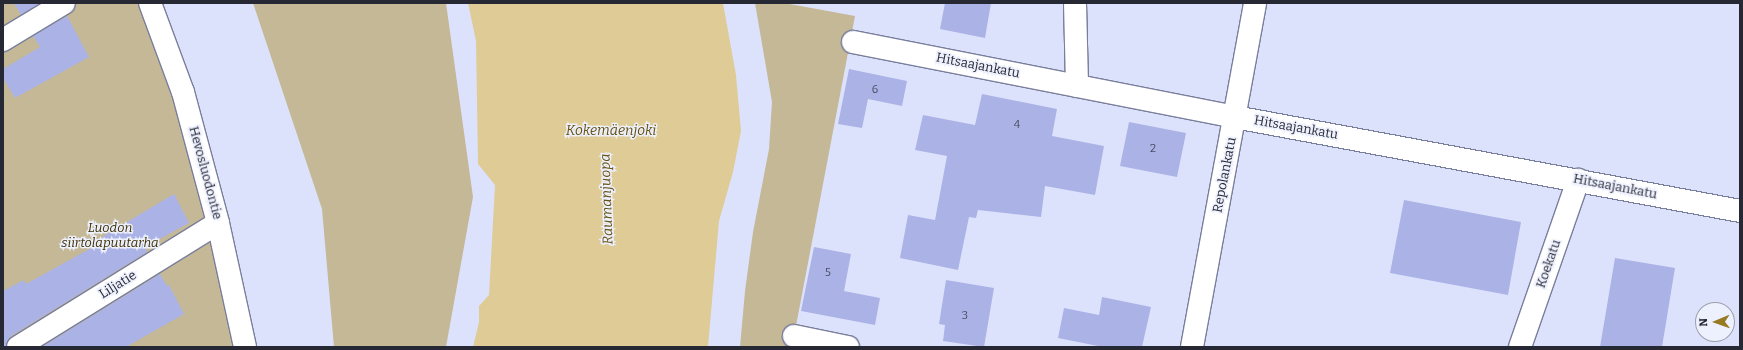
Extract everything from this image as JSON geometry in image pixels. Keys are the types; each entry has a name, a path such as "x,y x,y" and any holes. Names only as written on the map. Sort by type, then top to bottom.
{"street":[{"path":"3,40 64,3"},
{"name":"Hevosluodontie","path":"150,3 184,92 218,223 244,347"},
{"path":"1075,3 1077,86"},
{"name":"Repolankatu","path":"1192,347 1255,3"},
{"name":"Hitsaajankatu","path":"853,42 1235,117 1740,210"},
{"name":"Koekatu","path":"1520,347 1578,180"},
{"name":"Liljatie","path":"18,347 218,223"},
{"path":"794,336 848,347"}],"green space":[{"name":"Luodon siirtolapuutarha","path":"3,3 150,3 245,347 3,347"},
{"path":"253,3 446,3 473,197 446,347 334,347 322,209"},
{"path":"755,3 784,3 855,16 792,347 740,347 745,291 753,232 769,149 772,102"}],"water":[{"name":"Kokemäenjoki","path":"468,3 723,3 736,75 741,131 733,172 719,221 708,347 473,347 479,322 479,306 489,295 495,185 478,164 476,41"}],"building":[{"path":"14,3 40,3 21,15"},
{"path":"945,3 991,3 985,38 940,29"},
{"path":"67,16 89,57 15,98 3,78 3,69 40,47 33,36"},
{"path":"849,69 907,81 902,106 868,99 862,128 838,124"},
{"path":"982,94 1057,109 1052,136 1104,146 1095,195 1045,186 1041,217 978,210 976,218 969,217 958,270 900,258 908,215 935,220 947,156 915,150 923,115 975,125"},
{"path":"1129,122 1186,133 1177,177 1120,166"},
{"path":"174,194 189,223 145,247 147,252 11,336 7,341 6,347 3,347 3,291 24,280 26,284 104,241 102,237"},
{"path":"1404,200 1521,222 1508,295 1390,273"},
{"path":"814,247 851,254 844,291 880,298 875,325 801,311"},
{"path":"1615,258 1675,268 1662,347 1600,347"},
{"path":"160,274 167,286 169,285 184,314 126,347 42,347"},
{"path":"946,280 994,288 984,347 943,341 945,325 939,324"},
{"path":"1102,297 1151,307 1142,347 1103,347 1058,338 1064,308 1099,315"}],"water label":[{"name":"Raumanjuopa","path":"607,199"}]}
